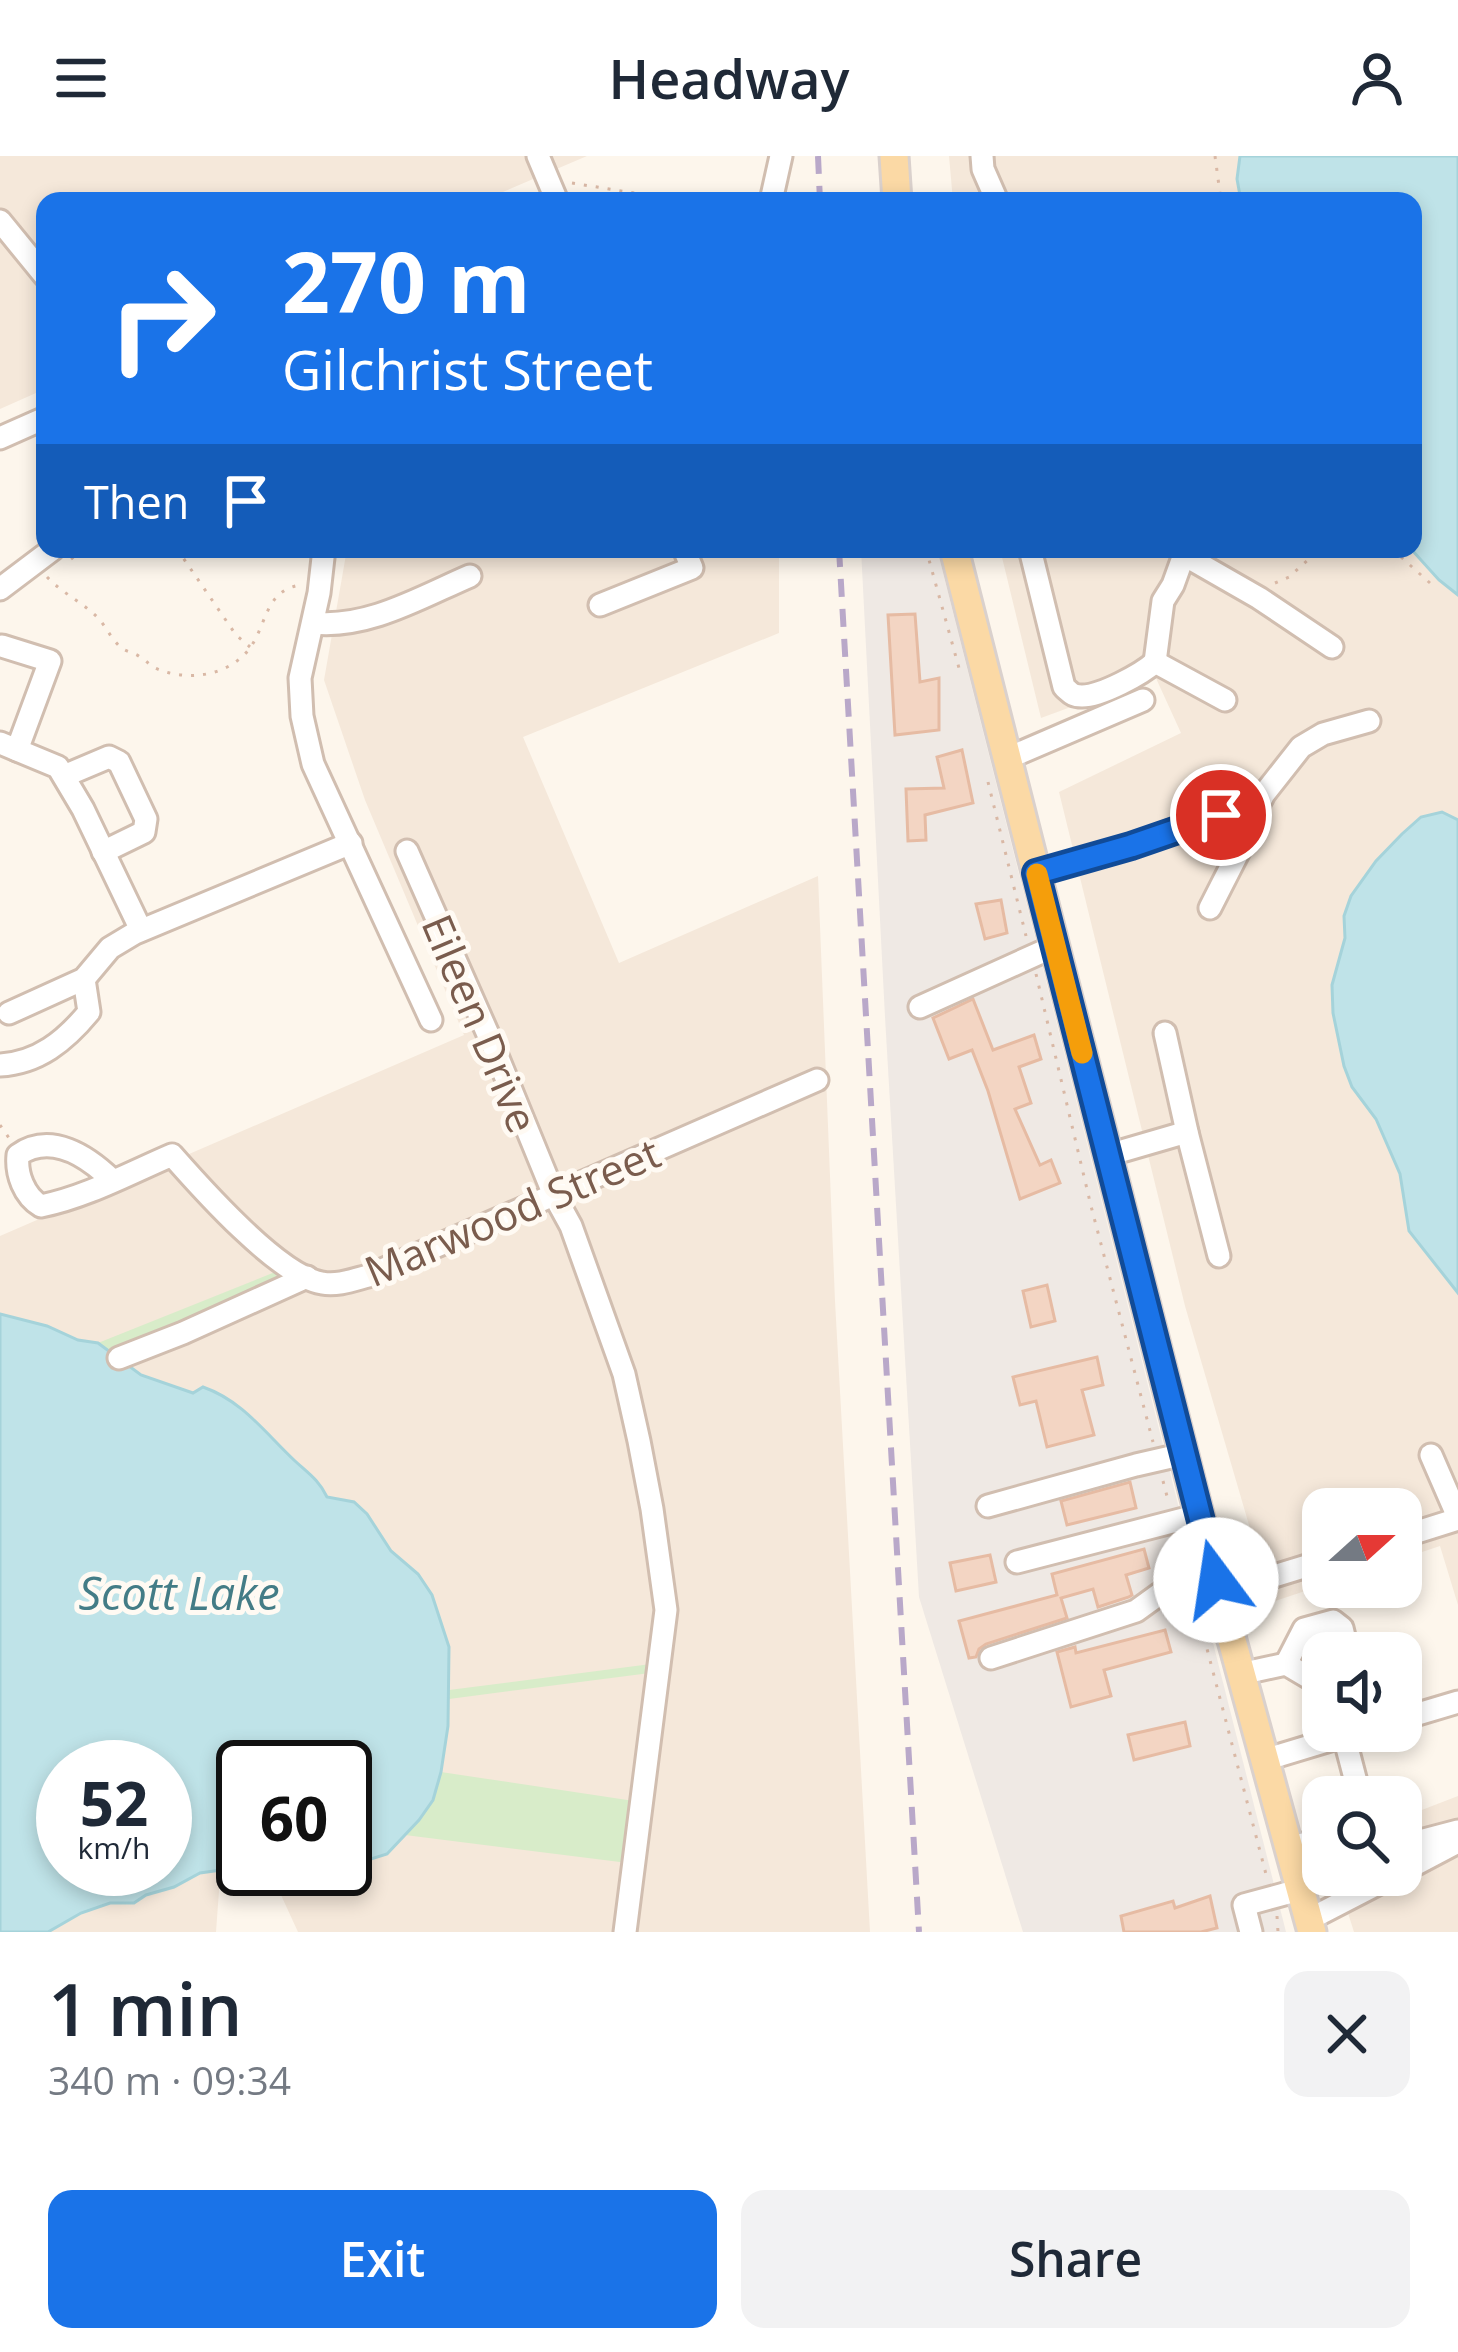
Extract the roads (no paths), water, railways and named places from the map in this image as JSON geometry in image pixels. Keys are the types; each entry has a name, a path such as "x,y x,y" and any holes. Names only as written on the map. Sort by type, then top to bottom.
{"main road":[{"path":"894,156 896,192"},
{"path":"957,558 1036,873 1043,951 1108,1155 1171,1457 1264,1760 1288,1876 1310,1926"}],"street":[{"path":"538,156 553,192"},
{"path":"773,192 781,156"},
{"path":"982,156 993,192"},
{"path":"0,220 36,265"},
{"path":"0,437 36,422"},
{"path":"0,589 41,558"},
{"path":"323,558 300,678 302,716 313,764 431,1020"},
{"path":"600,605 692,568 688,558"},
{"path":"1032,558 1064,687 1081,696 1132,678 1156,662 1163,601 1182,558"},
{"path":"1195,558 1332,647"},
{"path":"313,623 364,620 470,575"},
{"path":"0,647 50,661 9,747 58,766 141,930"},
{"path":"1156,662 1225,700"},
{"path":"1008,758 1143,700"},
{"path":"1210,908 1258,804 1301,747 1323,734 1369,721"},
{"path":"64,776 109,757 118,762 146,819 143,832 103,852"},
{"path":"1036,873 1258,804"},
{"path":"9,1013 83,979 110,948 141,930 351,843"},
{"name":"Eileen Drive","path":"407,851 571,1226 624,1374 652,1509 665,1610 626,1932"},
{"path":"920,1007 1043,951"},
{"path":"0,1066 22,1064 74,1031 89,1012 83,979"},
{"path":"1165,1034 1219,1256"},
{"name":"Marwood Street","path":"112,1180 172,1155 275,1257 324,1284 344,1283 817,1080"},
{"path":"1108,1155 1187,1132"},
{"path":"119,1358 307,1277"},
{"path":"1422,1530 1458,1518 1431,1455"},
{"path":"988,1506 1171,1457"},
{"path":"1017,1562 1187,1518"},
{"path":"991,1658 1136,1611 1165,1590 1208,1586 1302,1566"},
{"path":"1302,1632 1334,1621 1343,1632"},
{"path":"1286,1664 1302,1633"},
{"path":"1240,1675 1286,1664 1302,1674"},
{"path":"1422,1713 1458,1702"},
{"path":"1264,1760 1302,1748"},
{"path":"1422,1841 1458,1832"},
{"path":"1422,1861 1458,1842"},
{"path":"1288,1876 1302,1861"},
{"path":"1251,1932 1244,1905 1302,1871"},
{"path":"1310,1926 1361,1896"}],"water":[{"path":"1240,156 1458,156 1458,595 1419,558 1422,192 1239,192"},
{"path":"1442,812 1458,820 1458,1293 1409,1231 1400,1174 1376,1119 1352,1087 1344,1066 1332,985 1351,896 1402,834 1421,817"},
{"name":"Scott Lake","path":"0,1314 98,1343 141,1375 193,1393 203,1387 242,1409 313,1477 327,1497 354,1502 367,1514 391,1551 418,1574 432,1595 449,1647 448,1726 433,1800 387,1854 372,1859 372,1740 216,1740 216,1871 192,1877 192,1740 36,1740 36,1896 144,1896 134,1903 110,1903 81,1913 48,1932 0,1932"}],"railway":[{"path":"818,156 820,192"},
{"path":"840,558 919,1932"}]}
